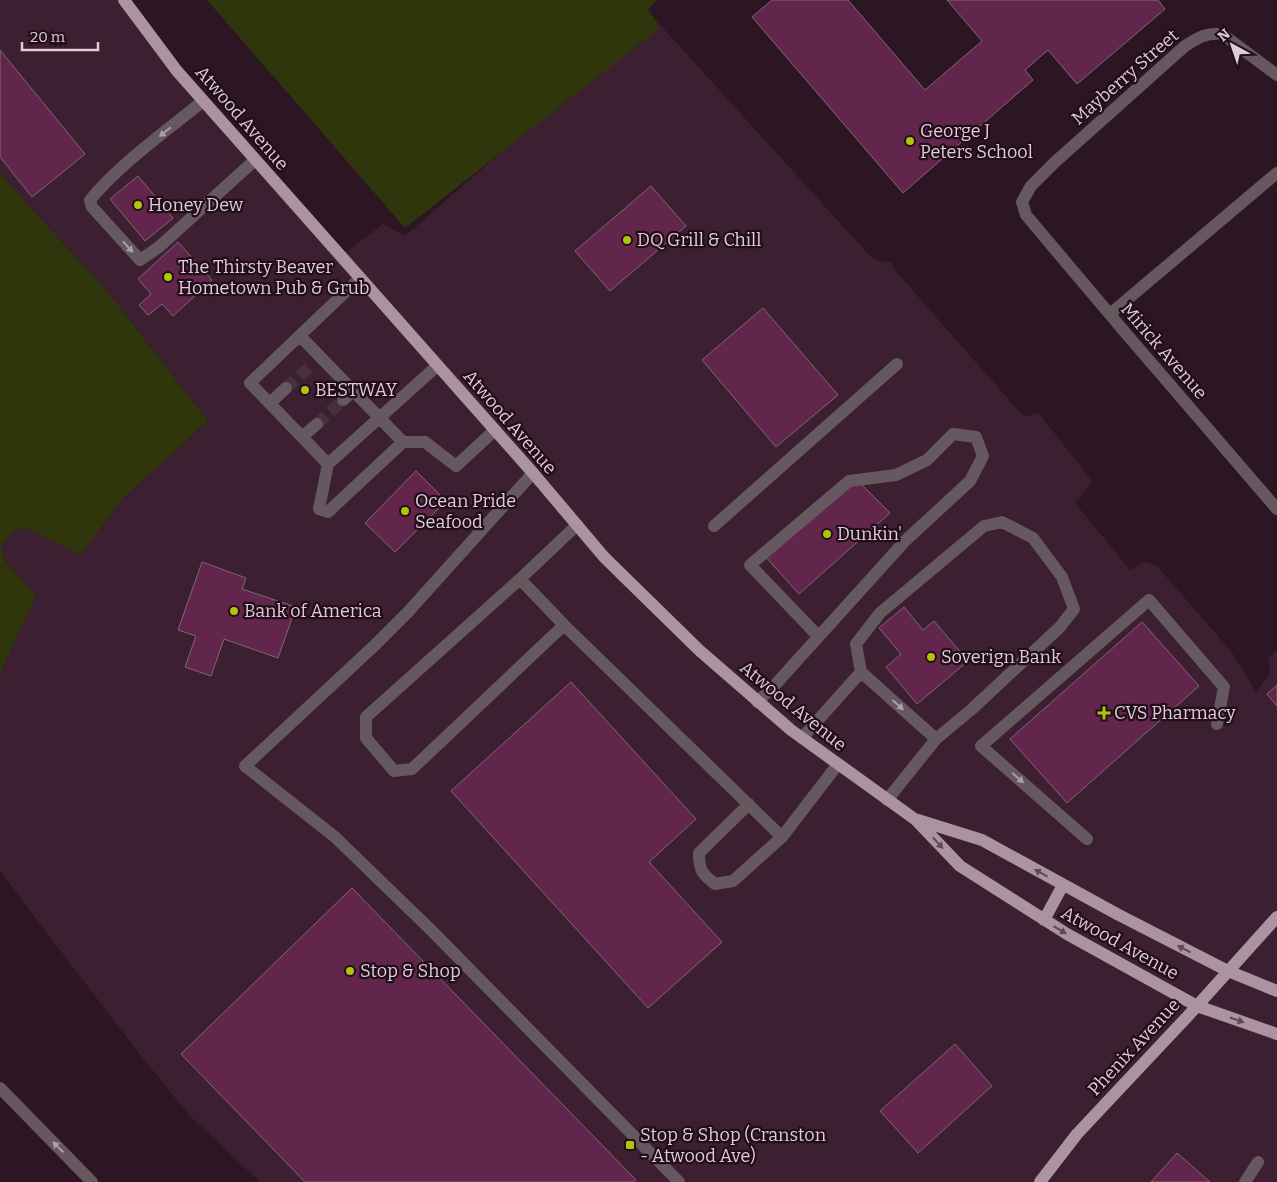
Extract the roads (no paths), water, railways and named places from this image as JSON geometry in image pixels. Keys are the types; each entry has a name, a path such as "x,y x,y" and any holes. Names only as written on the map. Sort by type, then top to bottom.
{"main road":[{"name":"Atwood Avenue","path":"124,0 177,71 533,473 604,557 698,650 757,702 802,738 916,820 960,866 1044,920 1197,1006 1277,1034"},
{"name":"Atwood Avenue","path":"916,820 982,840 1063,885 1228,971 1277,991"},
{"path":"1044,920 1063,885"},
{"name":"Phenix Avenue","path":"1040,1182 1077,1134 1277,918"}],"street":[{"name":"Mayberry Street","path":"1026,215 1022,202 1031,186 1054,162 1199,36 1212,32 1222,34 1277,75"},
{"path":"203,101 102,185 90,200 92,207 140,260 159,247 255,160"},
{"path":"1110,314 1277,174"},
{"name":"Mirick Avenue","path":"1026,215 1277,509"},
{"path":"328,464 250,383 360,278"},
{"path":"300,336 316,361 353,391 403,442"},
{"path":"714,526 896,364"},
{"path":"437,366 328,464 319,509 328,512 403,442 425,442 456,466 495,430"},
{"path":"270,403 286,388"},
{"path":"343,400 353,391"},
{"path":"302,437 317,424"},
{"path":"757,702 818,636 906,540 970,481 983,456 976,437 953,434 927,460 896,475 849,480 750,565 818,636"},
{"path":"533,473 376,645 245,766 349,850 432,931 679,1182"},
{"path":"887,800 936,740 1060,627 1074,608 1062,577 1033,538 1002,522 984,526 880,613 856,644 861,672 936,740"},
{"path":"564,625 412,769 394,771 366,738 366,717 520,579 577,524"},
{"path":"520,579 564,625 782,837"},
{"path":"1087,839 981,746 1149,600 1224,687 1217,724"},
{"path":"802,738 861,672"},
{"path":"749,804 699,853 699,866 704,876 715,884 733,882 782,837 838,764"},
{"path":"0,1088 92,1182"},
{"path":"1245,1182 1258,1162"}],"tunnel":[{"path":"286,388 312,365"},
{"path":"317,424 343,400"}],"place":[{"name":"George J Peters School","path":"910,141"},
{"name":"Honey Dew","path":"138,205"},
{"name":"DQ Grill & Chill","path":"627,240"},
{"name":"The Thirsty Beaver Hometown Pub & Grub","path":"168,277"},
{"name":"BESTWAY","path":"305,390"},
{"name":"Ocean Pride Seafood","path":"405,511"},
{"name":"Dunkin'","path":"827,534"},
{"name":"Bank of America","path":"234,611"},
{"name":"Soverign Bank","path":"931,657"},
{"name":"CVS Pharmacy","path":"1104,713"},
{"name":"Stop & Shop","path":"350,971"},
{"name":"Stop & Shop (Cranston - Atwood Ave)","path":"630,1145"}]}
